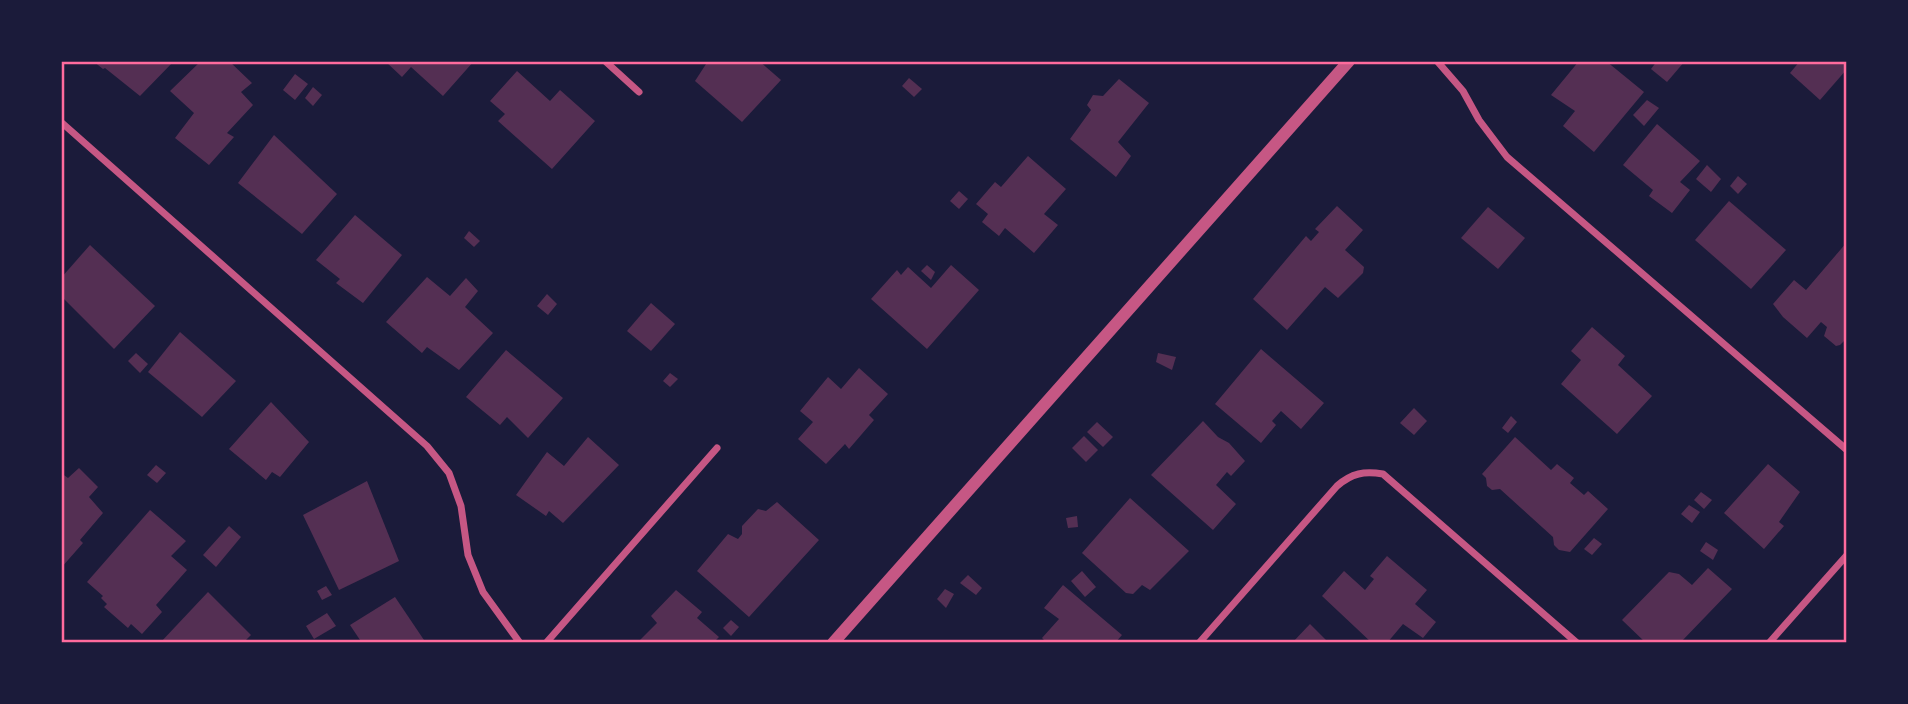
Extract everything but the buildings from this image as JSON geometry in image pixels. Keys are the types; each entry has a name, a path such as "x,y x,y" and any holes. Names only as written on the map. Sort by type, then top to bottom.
{"street":[{"path":"605,61 639,92"},
{"path":"833,643 1349,61"},
{"path":"1437,61 1463,91 1479,120 1507,157 1847,450"},
{"path":"61,122 428,446 449,473 461,506 468,555 483,592 520,643"},
{"path":"546,643 717,448"},
{"path":"1199,643 1338,486 1349,476 1367,471 1383,474 1577,643"},
{"path":"1769,643 1847,555"}]}
